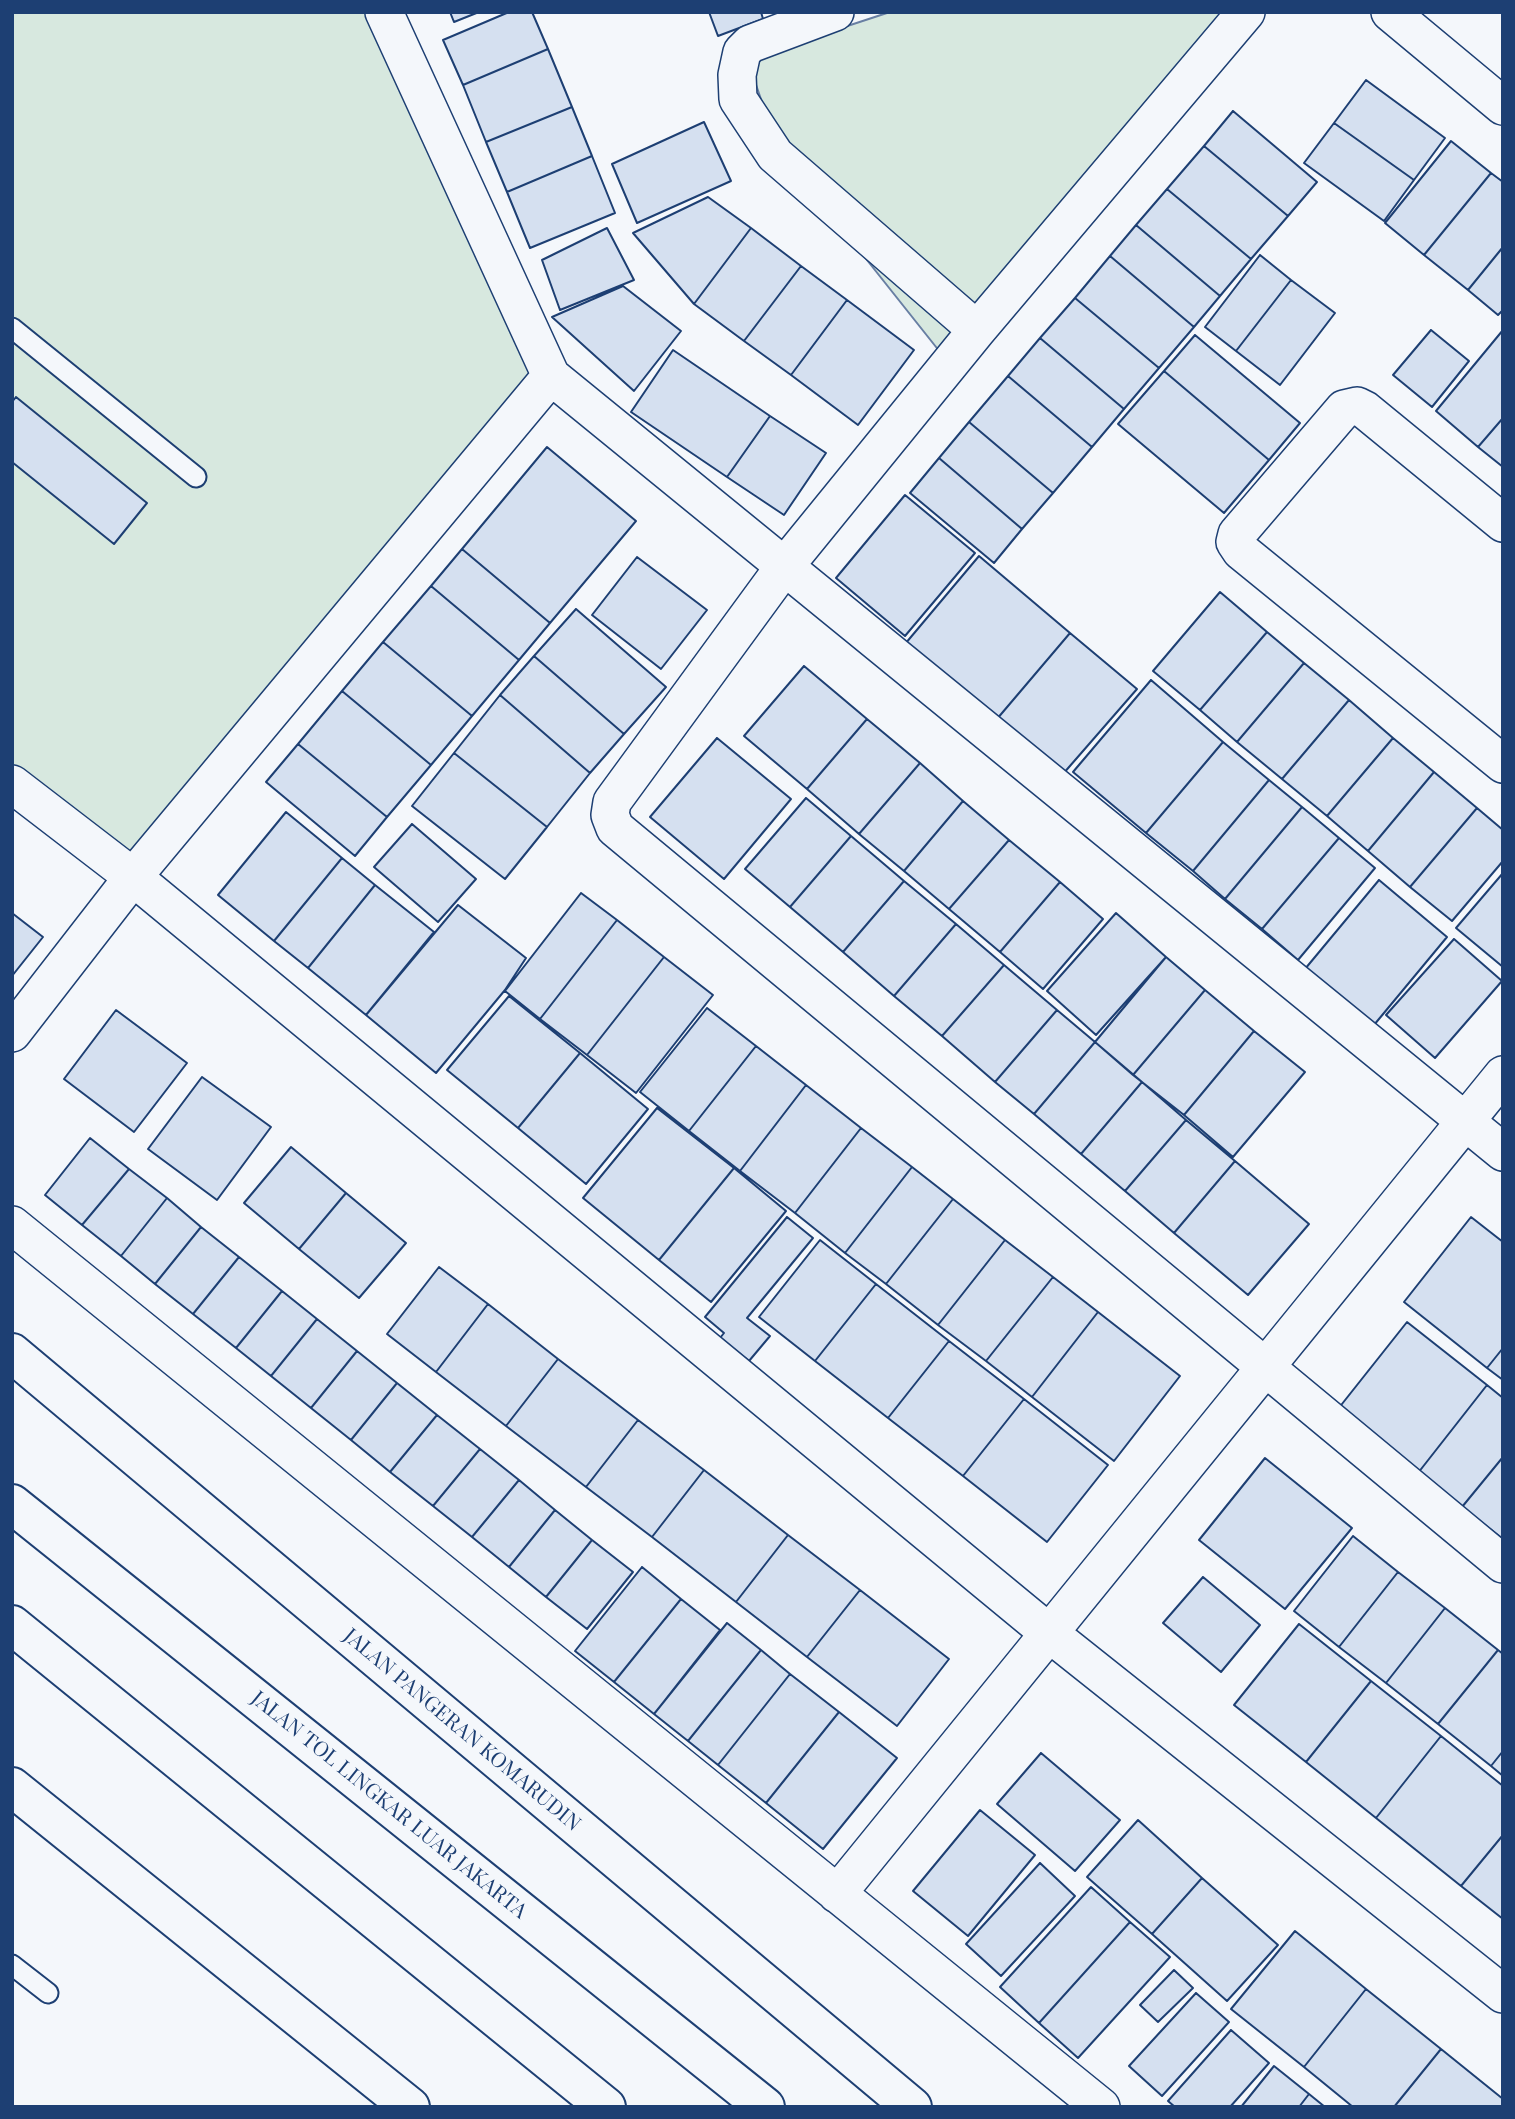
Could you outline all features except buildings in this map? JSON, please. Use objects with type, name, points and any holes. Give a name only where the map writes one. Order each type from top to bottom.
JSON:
[{"type":"main road","name":"JALAN PANGERAN KOMARUDIN","points":[[12,1353],[912,2107]]},
{"type":"main road","name":"JALAN TOL LINGKAR LUAR JAKARTA","points":[[12,1504],[765,2107]]},
{"type":"main road","points":[[12,1625],[606,2107]]},
{"type":"main road","points":[[12,1787],[410,2107]]},
{"type":"street","points":[[384,12],[551,376],[1503,1152]]},
{"type":"street","points":[[835,12],[750,44],[742,52],[737,75],[738,99],[775,155],[977,330]]},
{"type":"street","points":[[1246,12],[977,330],[784,567],[612,802],[610,815],[615,828],[1503,1563]]},
{"type":"street","points":[[1390,12],[1503,106]]},
{"type":"street","points":[[12,1033],[133,877],[551,376]]},
{"type":"street","points":[[1503,523],[1357,406],[1344,409],[1237,534],[1236,542],[1241,551],[1503,764]]},
{"type":"street","points":[[12,784],[133,877],[1049,1633],[1503,1994]]},
{"type":"street","points":[[837,1894],[1503,1075]]},
{"type":"street","points":[[12,1225],[1101,2107]]},
{"type":"lane","points":[[12,328],[196,477]]},
{"type":"lane","points":[[12,1965],[48,1993]]},
{"type":"shaded area","points":[[12,12],[384,12],[551,376],[133,877],[12,784]]},
{"type":"shaded area","points":[[890,12],[1235,12],[940,352],[778,148],[747,59]]}]
